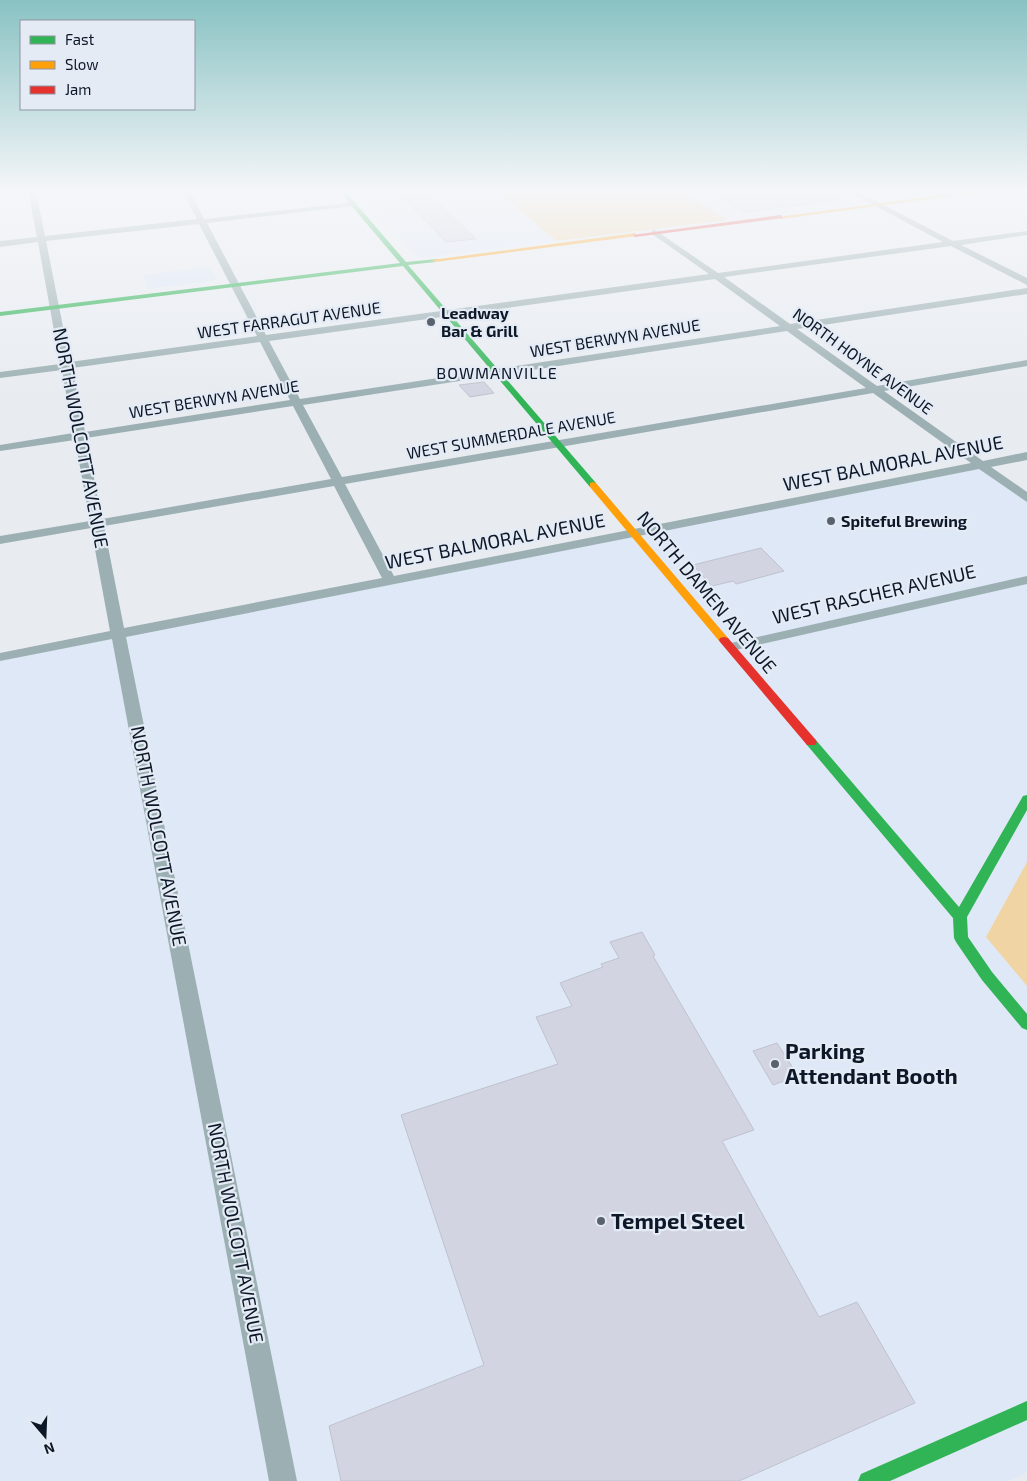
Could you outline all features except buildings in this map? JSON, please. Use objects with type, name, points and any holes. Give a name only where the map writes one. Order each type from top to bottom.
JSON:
[{"type":"main road","name":"NORTH DAMEN AVENUE","points":[[402,260],[960,917]]},
{"type":"main road","points":[[0,314],[427,260]]},
{"type":"main road","points":[[1027,799],[960,917],[961,938],[987,976],[1027,1024]]},
{"type":"main road","points":[[868,1481],[1027,1410]]},
{"type":"street","name":"NORTH WOLCOTT AVENUE","points":[[46,260],[284,1481]]},
{"type":"street","points":[[222,260],[390,581]]},
{"type":"street","name":"NORTH HOYNE AVENUE","points":[[694,260],[1027,498]]},
{"type":"street","name":"WEST FARRAGUT AVENUE","points":[[0,374],[829,260]]},
{"type":"street","points":[[984,260],[1027,282]]},
{"type":"street","name":"WEST BERWYN AVENUE","points":[[0,448],[1027,291]]},
{"type":"street","name":"WEST SUMMERDALE AVENUE","points":[[0,540],[1027,363]]},
{"type":"street","name":"WEST BALMORAL AVENUE","points":[[0,657],[1027,456]]},
{"type":"street","name":"WEST RASCHER AVENUE","points":[[731,647],[1027,580]]},
{"type":"shaded area","points":[[210,267],[217,280],[148,289],[143,275]]},
{"type":"shaded area","points":[[976,465],[1027,501],[1027,862],[986,937],[1027,986],[1027,1472],[1009,1481],[0,1481],[0,659]]},
{"type":"shaded area","points":[[1027,862],[1027,986],[986,937]]},
{"type":"traffic: fast","points":[[401,260],[593,485]]},
{"type":"traffic: fast","points":[[0,314],[434,260]]},
{"type":"traffic: fast","points":[[811,742],[960,917],[961,938],[987,976],[1027,1024]]},
{"type":"traffic: fast","points":[[960,917],[1027,799]]},
{"type":"traffic: fast","points":[[868,1481],[1027,1410]]},
{"type":"traffic: slow","points":[[593,485],[724,640]]},
{"type":"traffic: jam","points":[[724,640],[811,742]]},
{"type":"place","name":"Leadway Bar & Grill","points":[[431,322]]},
{"type":"place","name":"Spiteful Brewing","points":[[831,521]]},
{"type":"place","name":"Parking Attendant Booth","points":[[775,1064]]},
{"type":"place","name":"Tempel Steel","points":[[601,1221]]},
{"type":"district","name":"BOWMANVILLE","points":[[497,373]]}]
